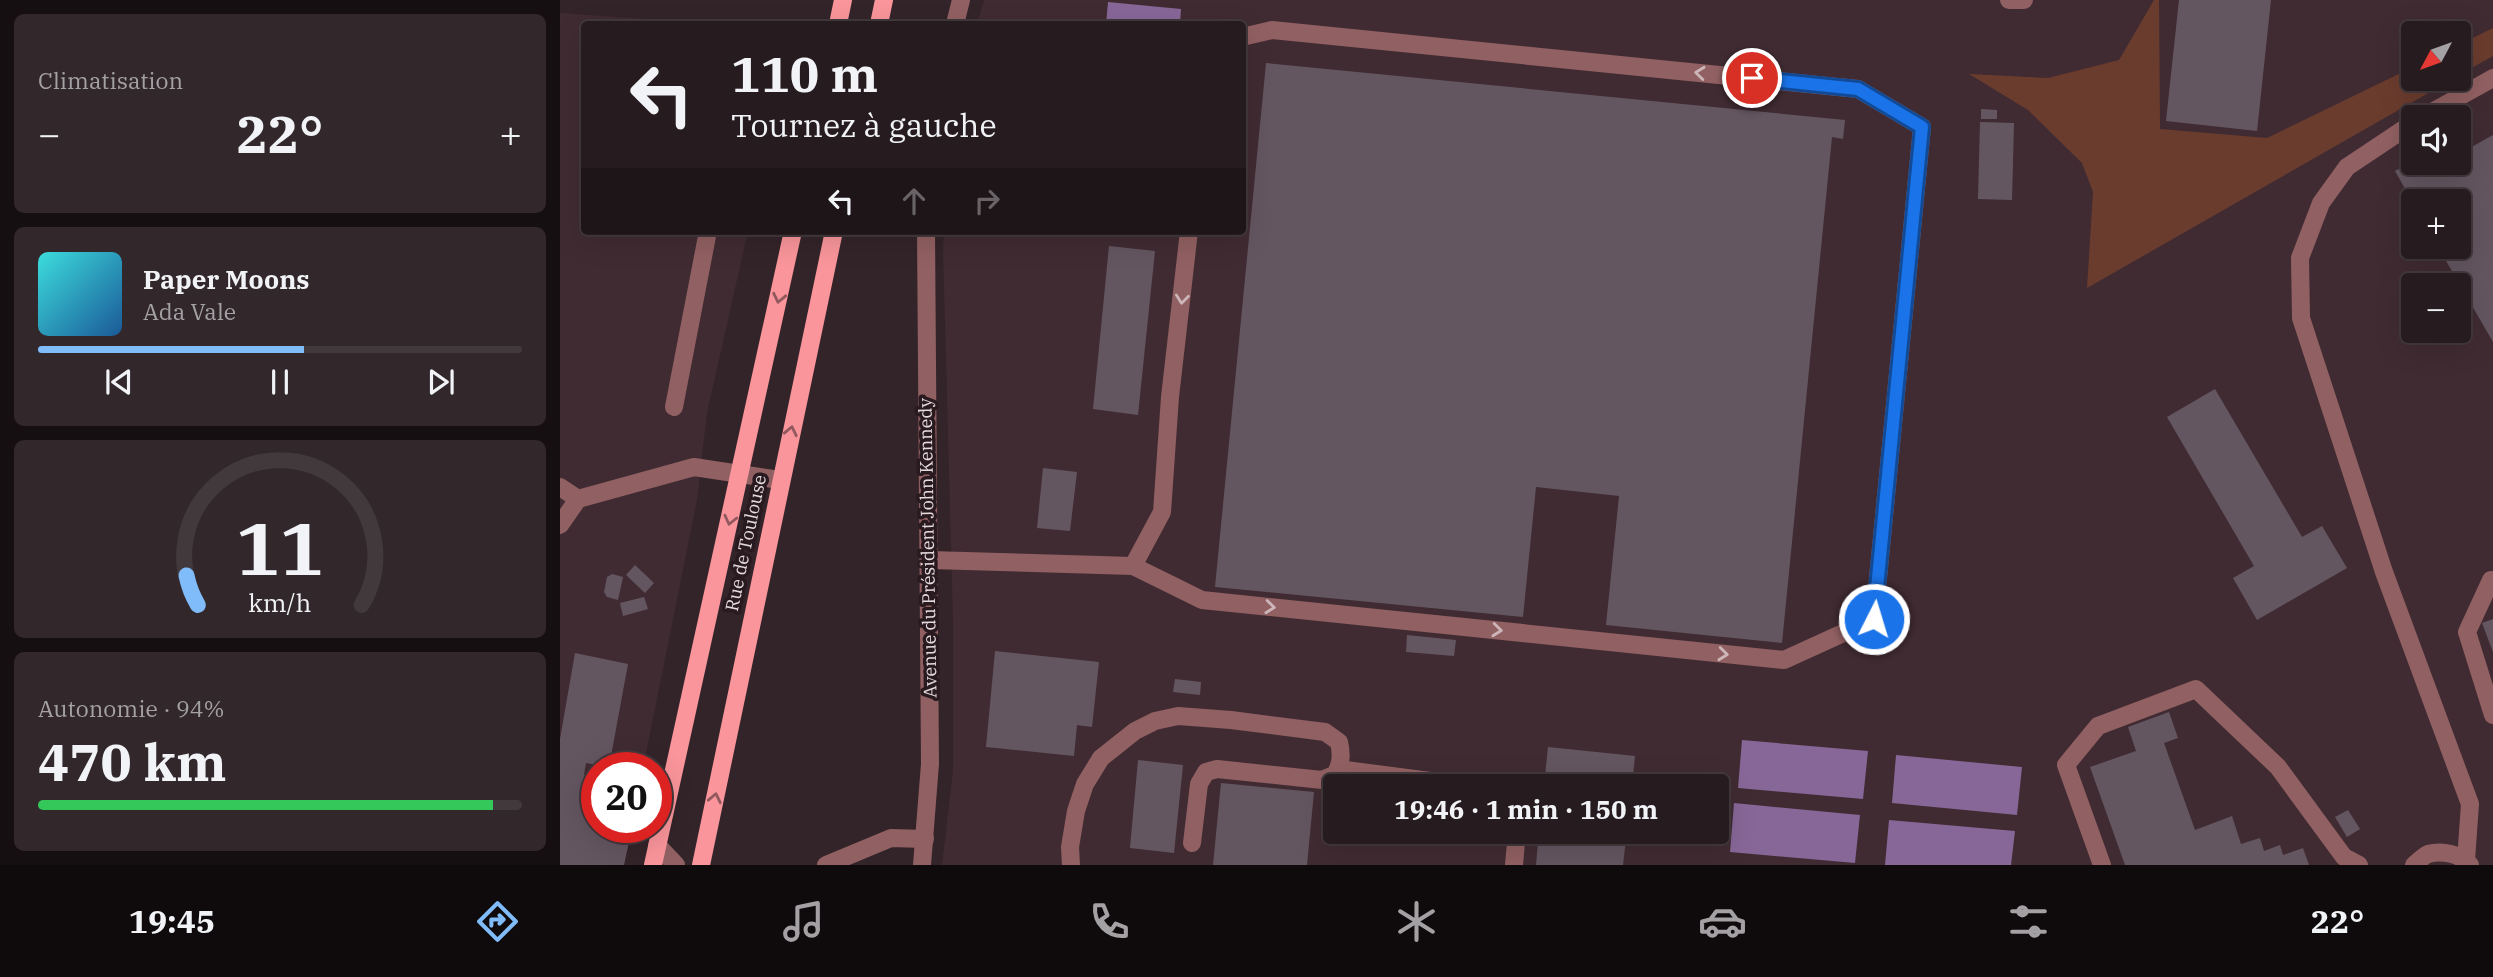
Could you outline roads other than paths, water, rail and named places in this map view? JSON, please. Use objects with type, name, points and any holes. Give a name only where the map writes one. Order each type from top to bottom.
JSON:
[{"type":"main road","points":[[839,21],[843,0]]},
{"type":"main road","points":[[880,21],[884,0]]},
{"type":"main road","name":"Rue de Toulouse","points":[[653,865],[792,235]]},
{"type":"main road","name":"Rue de Toulouse","points":[[701,865],[833,235]]},
{"type":"street","points":[[956,21],[961,0]]},
{"type":"street","points":[[2009,0],[2024,0]]},
{"type":"street","points":[[930,560],[1133,566],[1202,600],[1784,660],[1874,619],[1922,127],[1858,89],[1272,30],[1246,36]]},
{"type":"street","points":[[2445,105],[2493,78]]},
{"type":"street","points":[[2401,131],[2347,167],[2321,203],[2300,258],[2301,318],[2384,572],[2470,804],[2468,862],[2449,853],[2427,855],[2414,865]]},
{"type":"street","points":[[674,407],[707,235]]},
{"type":"street","name":"Avenue du Président John Kennedy","points":[[922,865],[930,764],[926,235]]},
{"type":"street","points":[[1133,566],[1162,512],[1170,397],[1189,235]]},
{"type":"street","points":[[560,525],[578,499],[694,467],[780,480]]},
{"type":"street","points":[[560,487],[578,499]]},
{"type":"street","points":[[2491,580],[2467,632],[2493,715]]},
{"type":"street","points":[[2102,865],[2066,765],[2098,726],[2196,689],[2278,767],[2344,857],[2358,865]]},
{"type":"street","points":[[1071,865],[1070,847],[1076,811],[1085,784],[1101,758],[1135,731],[1155,721],[1178,716],[1231,720],[1325,733],[1339,742],[1343,758],[1336,774],[1322,780],[1217,768],[1206,772],[1199,784],[1192,843]]},
{"type":"street","points":[[1338,769],[1377,774]]},
{"type":"street","points":[[826,865],[891,838],[925,839]]},
{"type":"street","points":[[1514,865],[1516,844]]},
{"type":"street","points":[[657,845],[676,865]]}]
